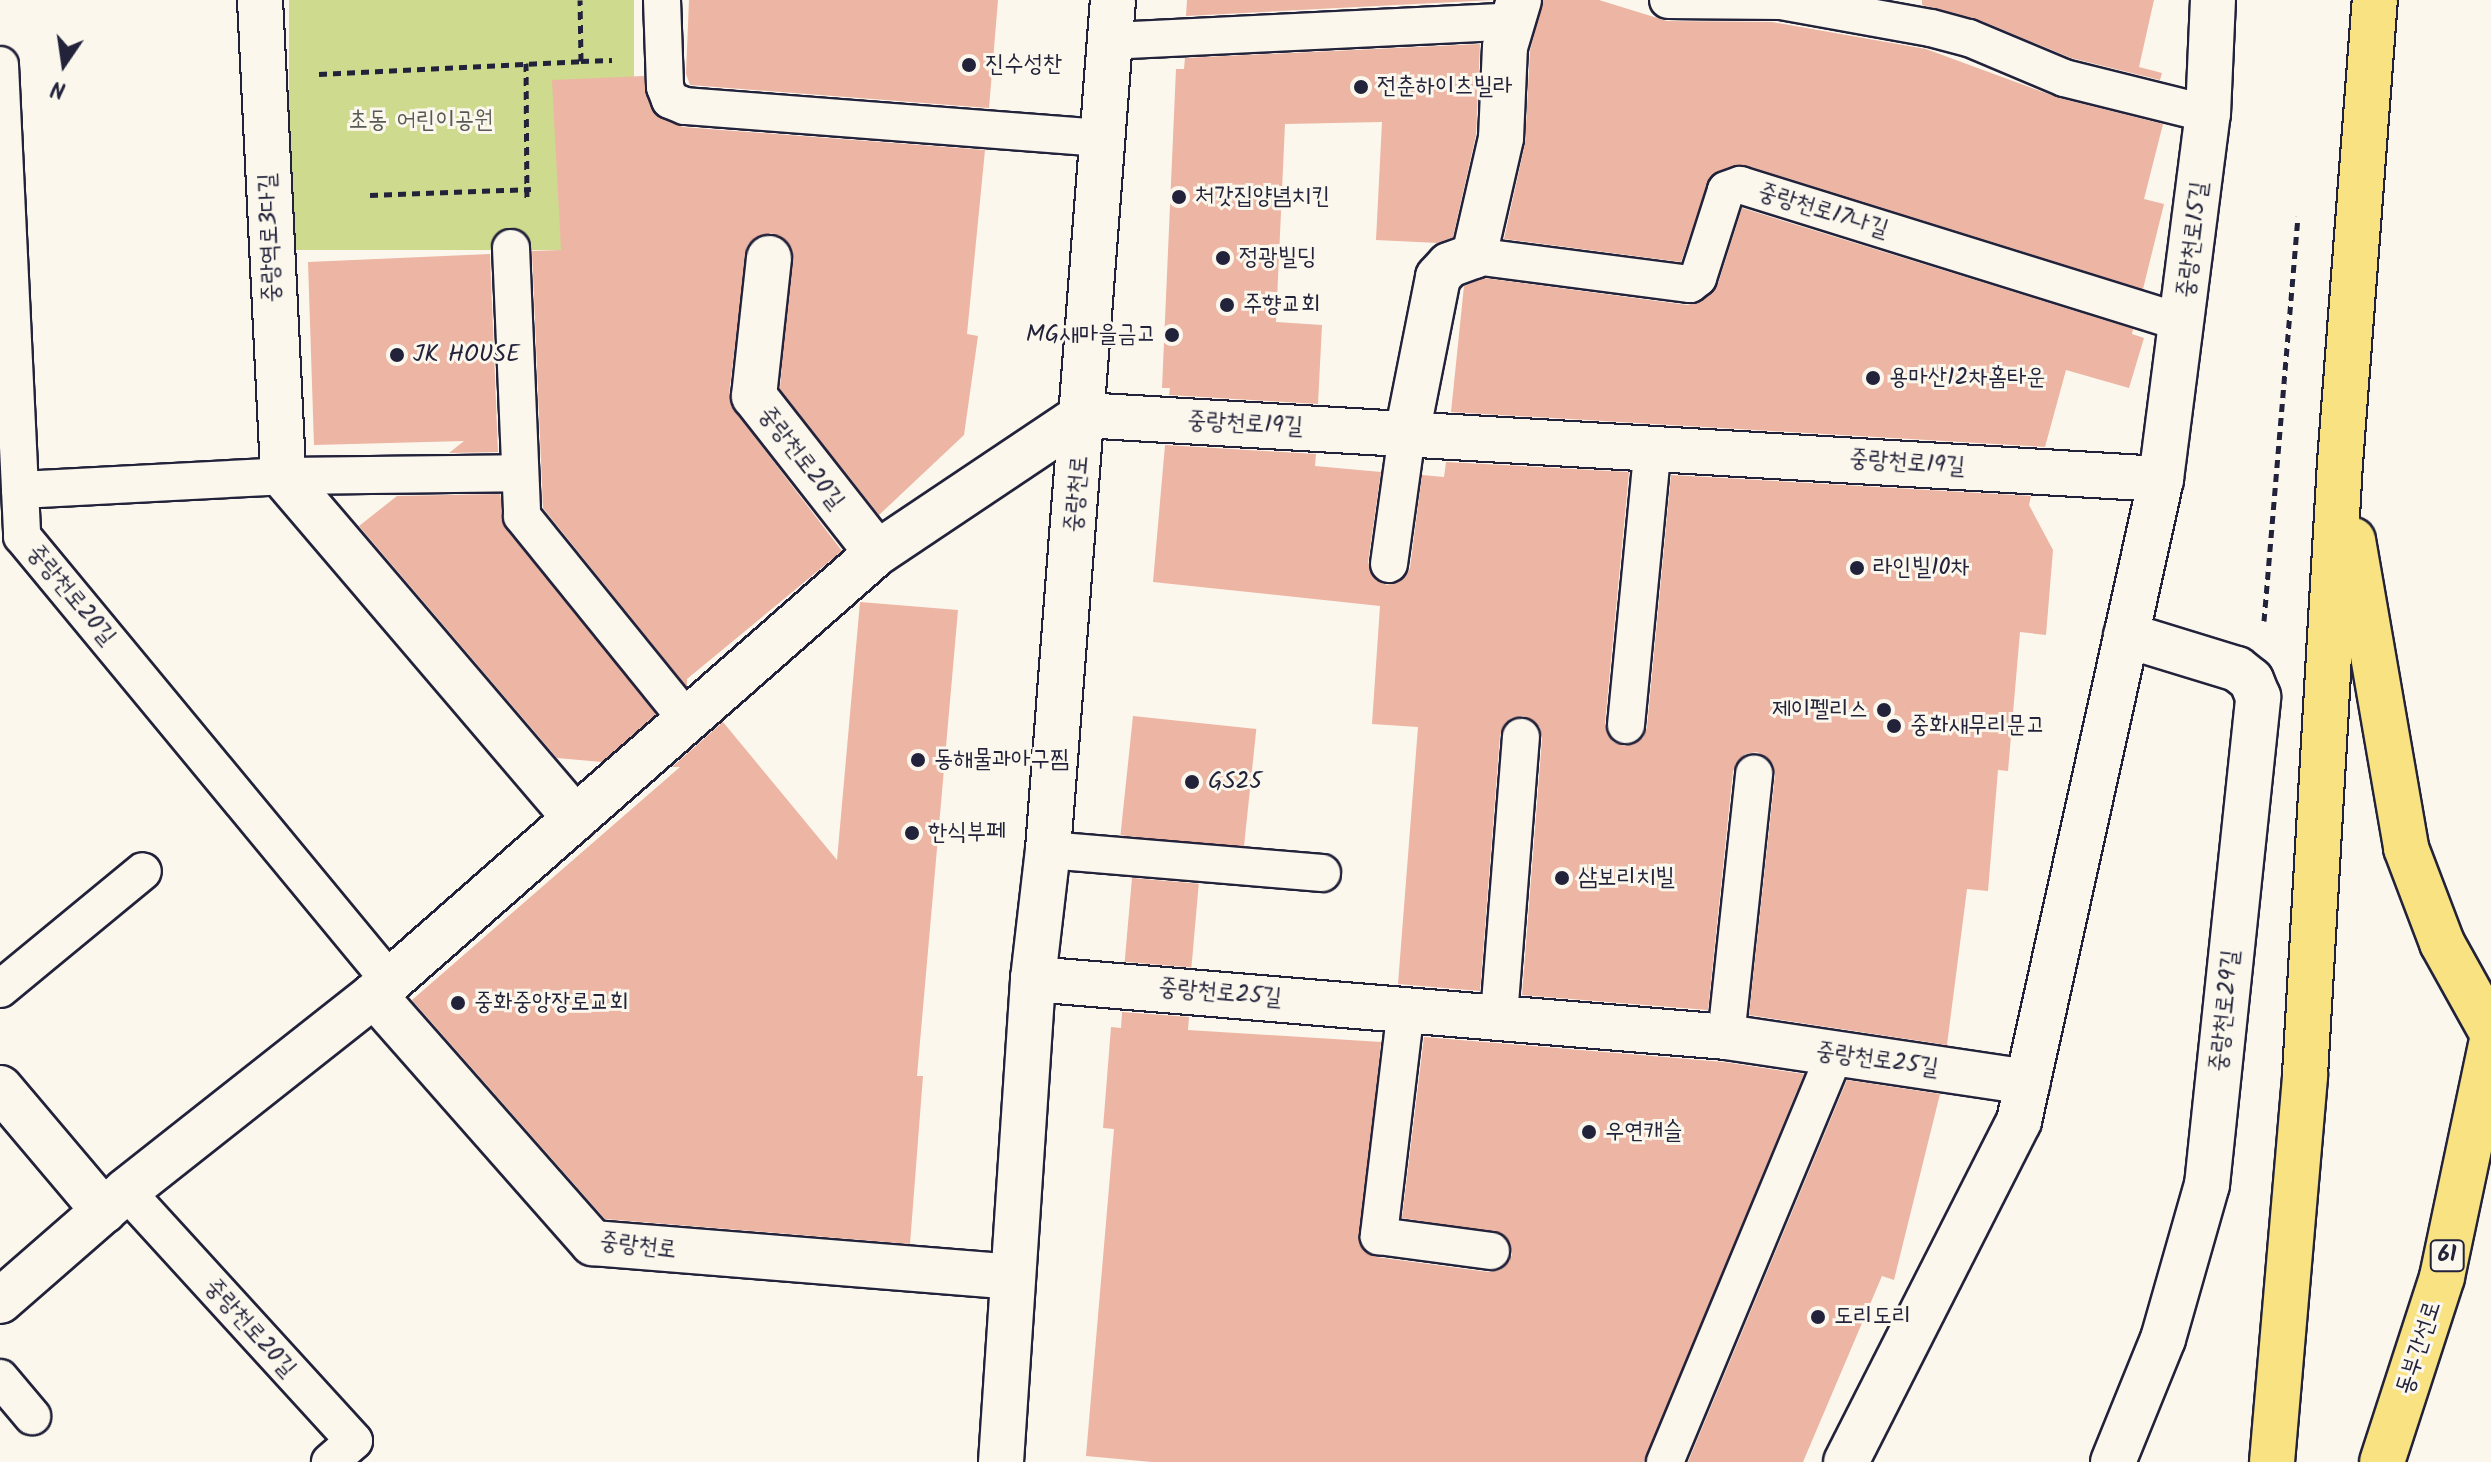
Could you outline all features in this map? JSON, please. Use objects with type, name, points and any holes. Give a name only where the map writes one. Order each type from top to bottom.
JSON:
[{"type":"highway","points":[[2272,1462],[2305,1075],[2340,463],[2375,0]]},
{"type":"highway","points":[[2340,463],[2406,848],[2442,943],[2491,1031]]},
{"type":"highway","name":"동부간선로","points":[[2382,1462],[2442,1277],[2491,1045]]},
{"type":"street","name":"중랑역로3다길","points":[[260,0],[283,476]]},
{"type":"street","name":"중랑천로15길","points":[[2161,479],[2208,114],[2213,0]]},
{"type":"street","points":[[1407,434],[1438,277],[1449,265],[1474,256],[1501,138],[1505,47],[1516,10]]},
{"type":"street","name":"중랑천로","points":[[1001,1462],[1033,979],[1048,850],[1112,21]]},
{"type":"street","name":"중랑천로20길","points":[[769,258],[757,404],[877,553]]},
{"type":"street","points":[[0,1301],[115,1201],[382,988],[877,553],[1083,415]]},
{"type":"street","name":"중랑천로19길","points":[[1083,415],[2161,479]]},
{"type":"street","points":[[283,476],[575,818]]},
{"type":"street","points":[[1846,1462],[2019,1121],[2161,479]]},
{"type":"street","points":[[2126,635],[2237,669],[2251,680],[2258,697]]},
{"type":"street","name":"중랑천로29길","points":[[2113,1462],[2163,1339],[2207,1185],[2258,697]]},
{"type":"street","name":"중랑천로25길","points":[[1033,979],[1726,1037],[2028,1082]]},
{"type":"street","name":"중랑천로","points":[[382,988],[593,1243],[1012,1277]]},
{"type":"street","points":[[0,1088],[115,1201]]},
{"type":"lane","points":[[662,0],[665,87],[670,100],[685,106],[1103,138]]},
{"type":"lane","points":[[1668,0],[1781,1],[1931,28],[1969,38],[2064,78],[2208,114]]},
{"type":"lane","name":"중랑천로","points":[[1112,21],[1516,10]]},
{"type":"lane","name":"중랑천로20길","points":[[0,65],[22,536],[382,988]]},
{"type":"lane","name":"중랑천로17나길","points":[[1474,256],[1690,284],[1698,278],[1726,190],[1740,185],[2183,323]]},
{"type":"lane","points":[[511,248],[520,473],[526,523],[688,721]]},
{"type":"lane","points":[[1389,564],[1407,434]]},
{"type":"lane","points":[[1626,725],[1653,447]]},
{"type":"lane","points":[[20,490],[283,476],[520,473]]},
{"type":"lane","points":[[1499,1016],[1521,737]]},
{"type":"lane","points":[[1726,1037],[1754,773]]},
{"type":"lane","points":[[1048,850],[1322,873]]},
{"type":"lane","points":[[0,989],[143,871]]},
{"type":"lane","points":[[1406,1008],[1379,1236],[1491,1251]]},
{"type":"lane","points":[[1665,1462],[1835,1054]]},
{"type":"lane","name":"중랑천로20길","points":[[115,1201],[354,1441],[330,1462]]},
{"type":"lane","points":[[0,1378],[32,1416]]},
{"type":"path","points":[[264,77],[581,61],[580,0]]},
{"type":"path","points":[[511,248],[511,225],[531,189],[526,63]]},
{"type":"path","points":[[370,195],[531,189]]},
{"type":"path","points":[[2258,697],[2299,213]]},
{"type":"green space","name":"초동 어린이공원","points":[[289,0],[634,0],[634,250],[289,250]]},
{"type":"building","points":[[689,0],[998,0],[989,108],[690,85],[686,74]]},
{"type":"building","points":[[1187,0],[1493,0],[1186,16]]},
{"type":"building","points":[[1543,0],[1599,0],[1667,21],[1772,22],[1926,49],[2059,98],[2163,124],[2144,199],[2164,204],[2143,289],[1745,165],[1710,176],[1681,262],[1504,239],[1525,144],[1530,51]]},
{"type":"building","points":[[1922,0],[2154,0],[2139,67],[2162,73],[2160,80],[2071,58],[1977,19],[1922,5]]},
{"type":"building","points":[[1480,44],[1476,135],[1453,237],[1438,243],[1376,240],[1382,122],[1285,124],[1276,322],[1322,325],[1318,404],[1169,395],[1170,388],[1162,388],[1176,69],[1184,69],[1185,58]]},
{"type":"building","points":[[644,76],[655,114],[683,127],[985,150],[967,334],[978,336],[964,435],[879,515],[780,389],[791,247],[771,233],[748,244],[729,393],[734,410],[842,551],[687,679],[687,687],[543,508],[532,251],[561,250],[552,80]]},
{"type":"building","points":[[1742,208],[2133,329],[2132,334],[2144,338],[2129,388],[2066,370],[2045,447],[1451,412],[1464,286],[1484,278],[1687,305],[1702,301],[1718,284]]},
{"type":"building","name":"JK HOUSE","points":[[490,254],[498,452],[449,453],[464,441],[314,445],[308,262]]},
{"type":"building","points":[[1165,445],[1316,454],[1315,466],[1381,472],[1368,562],[1376,580],[1387,585],[1405,577],[1410,568],[1422,475],[1444,477],[1446,462],[1629,472],[1605,723],[1613,742],[1625,746],[1643,738],[1647,727],[1671,475],[2031,496],[2029,505],[2053,550],[2046,635],[2020,632],[2008,771],[1998,770],[1988,891],[1967,889],[1947,1045],[1749,1015],[1775,775],[1773,764],[1757,752],[1745,754],[1733,771],[1708,1010],[1522,995],[1542,739],[1540,727],[1523,716],[1511,718],[1500,735],[1480,991],[1398,984],[1418,727],[1372,724],[1380,606],[1153,582]]},
{"type":"building","points":[[500,494],[506,529],[656,714],[602,762],[557,758],[359,526],[397,496]]},
{"type":"building","points":[[860,602],[958,610],[917,1076],[923,1076],[910,1244],[605,1219],[412,1000],[680,767],[672,767],[723,722],[837,860]]},
{"type":"building","points":[[1133,716],[1256,729],[1244,848],[1120,835]]},
{"type":"building","points":[[1132,878],[1199,884],[1191,968],[1125,962]]},
{"type":"building","points":[[1122,1012],[1189,1017],[1188,1030],[1381,1042],[1360,1245],[1376,1257],[1488,1272],[1500,1270],[1512,1255],[1503,1234],[1402,1218],[1424,1037],[1723,1062],[1804,1074],[1644,1462],[1152,1462],[1086,1456],[1114,1129],[1103,1128],[1111,1027],[1121,1028]]},
{"type":"building","points":[[1847,1080],[1940,1094],[1894,1280],[1882,1276],[1803,1462],[1688,1462]]},
{"type":"place","name":"진수성찬","points":[[969,65]]},
{"type":"place","name":"전춘하이츠빌라","points":[[1361,87]]},
{"type":"place","name":"처갓집양념치킨","points":[[1179,197]]},
{"type":"place","name":"정광빌딩","points":[[1223,258]]},
{"type":"place","name":"주향교회","points":[[1227,305]]},
{"type":"place","name":"MG새마을금고","points":[[1172,335]]},
{"type":"place","name":"JK HOUSE","points":[[397,355]]},
{"type":"place","name":"용마산12차홈타운","points":[[1873,378]]},
{"type":"place","name":"라인빌10차","points":[[1857,568]]},
{"type":"place","name":"제이펠리스","points":[[1884,710]]},
{"type":"place","name":"중화새무리문고","points":[[1894,726]]},
{"type":"place","name":"동해물과아구찜","points":[[918,760]]},
{"type":"place","name":"GS25","points":[[1192,782]]},
{"type":"place","name":"한식부페","points":[[912,833]]},
{"type":"place","name":"삼보리치빌","points":[[1562,878]]},
{"type":"place","name":"중화중앙장로교회","points":[[458,1003]]},
{"type":"place","name":"우연캐슬","points":[[1589,1132]]},
{"type":"place","name":"도리도리","points":[[1818,1317]]}]
